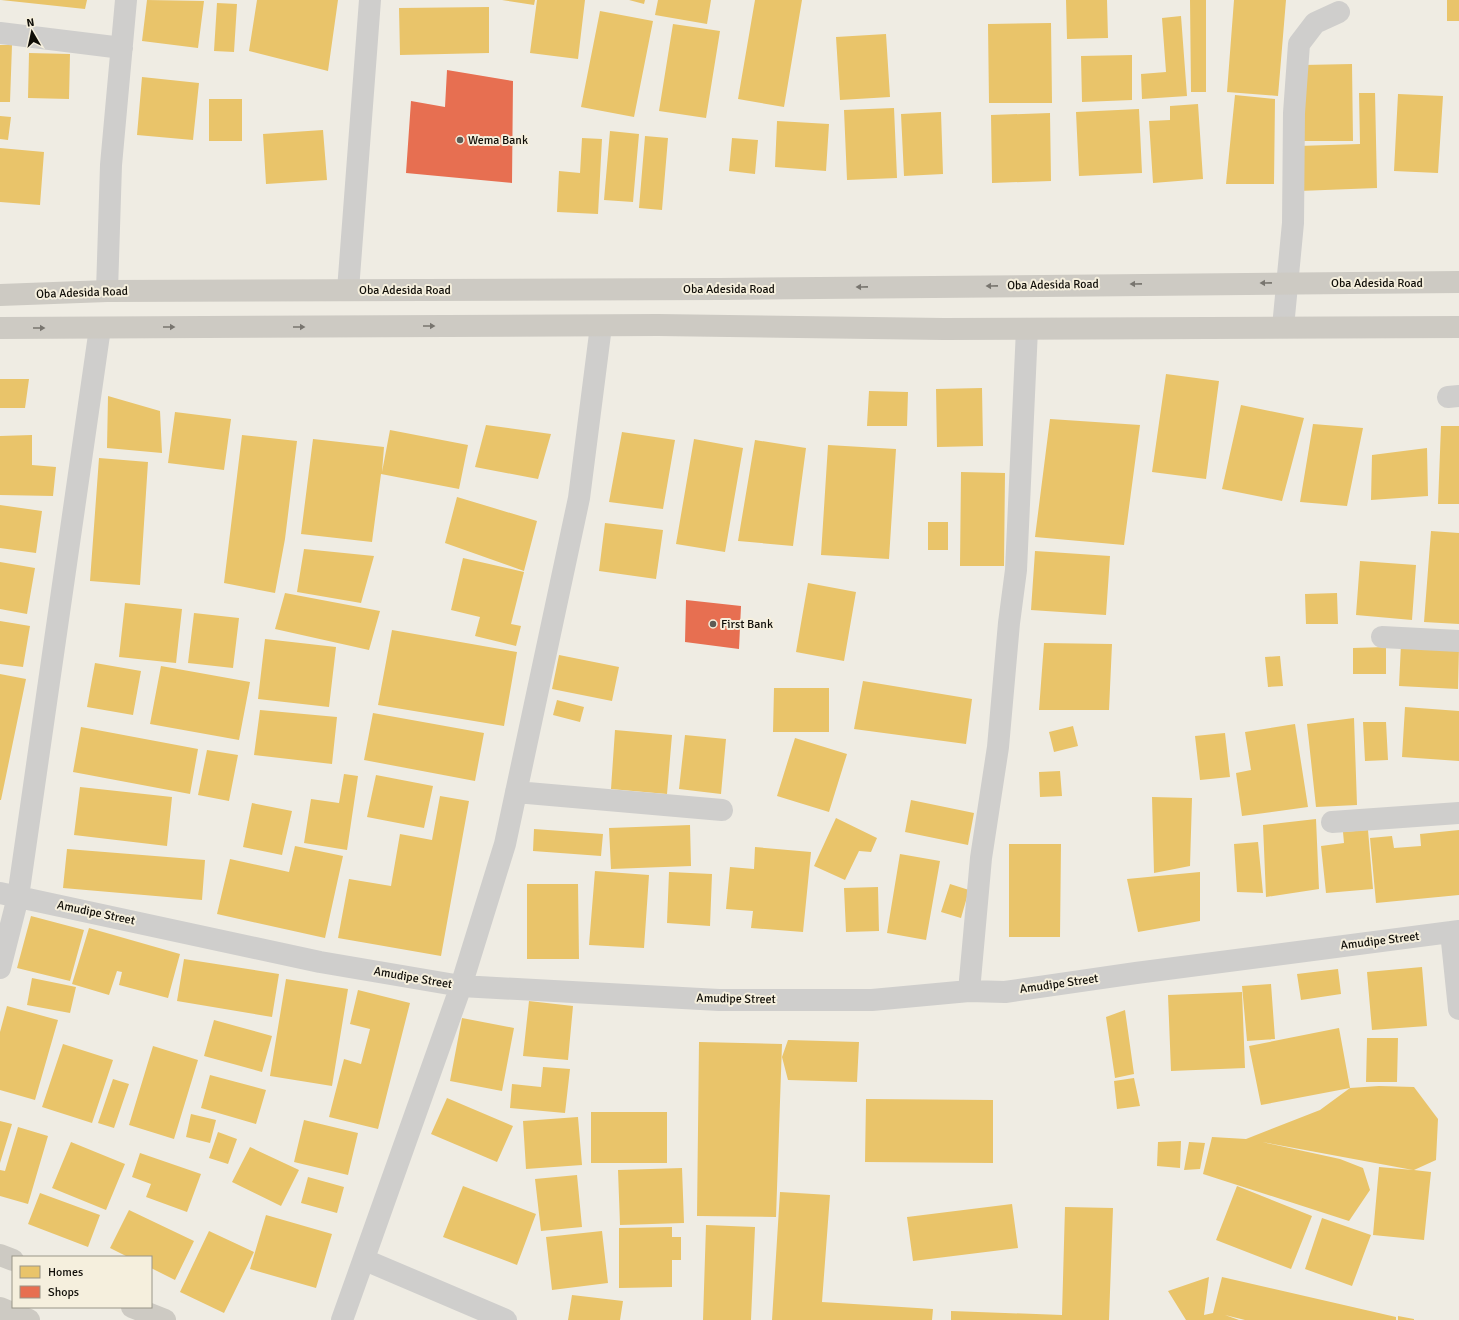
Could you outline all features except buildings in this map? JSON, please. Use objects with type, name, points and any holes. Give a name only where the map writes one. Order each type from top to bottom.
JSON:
[{"type":"main road","name":"Oba Adesida Road","points":[[0,295],[107,291],[720,289],[1459,282]]},
{"type":"main road","points":[[0,328],[601,326],[1027,329],[1459,327]]},
{"type":"main road","points":[[0,1255],[12,1260]]},
{"type":"main road","points":[[0,1308],[29,1320]]},
{"type":"main road","points":[[135,1308],[165,1320]]},
{"type":"street","points":[[107,291],[111,165],[126,0]]},
{"type":"street","points":[[348,290],[370,0]]},
{"type":"street","points":[[1283,327],[1293,223],[1294,113],[1299,44],[1315,23],[1339,12]]},
{"type":"street","points":[[0,33],[122,48]]},
{"type":"street","points":[[342,1320],[365,1260],[461,986],[505,844],[579,498],[601,326]]},
{"type":"street","points":[[0,968],[9,895],[100,328]]},
{"type":"street","points":[[969,991],[981,858],[998,747],[1009,623],[1016,570],[1027,329]]},
{"type":"street","points":[[1382,637],[1459,641]]},
{"type":"street","points":[[516,792],[722,810]]},
{"type":"street","points":[[1332,822],[1459,813]]},
{"type":"street","name":"Amudipe Street","points":[[9,895],[320,962],[461,986],[719,1000],[872,1000],[969,991],[1005,992],[1136,973],[1455,931]]},
{"type":"street","points":[[1455,931],[1459,1009]]},
{"type":"street","points":[[365,1260],[506,1320]]},
{"type":"place","name":"Wema Bank","points":[[460,140]]},
{"type":"place","name":"First Bank","points":[[713,624]]}]
